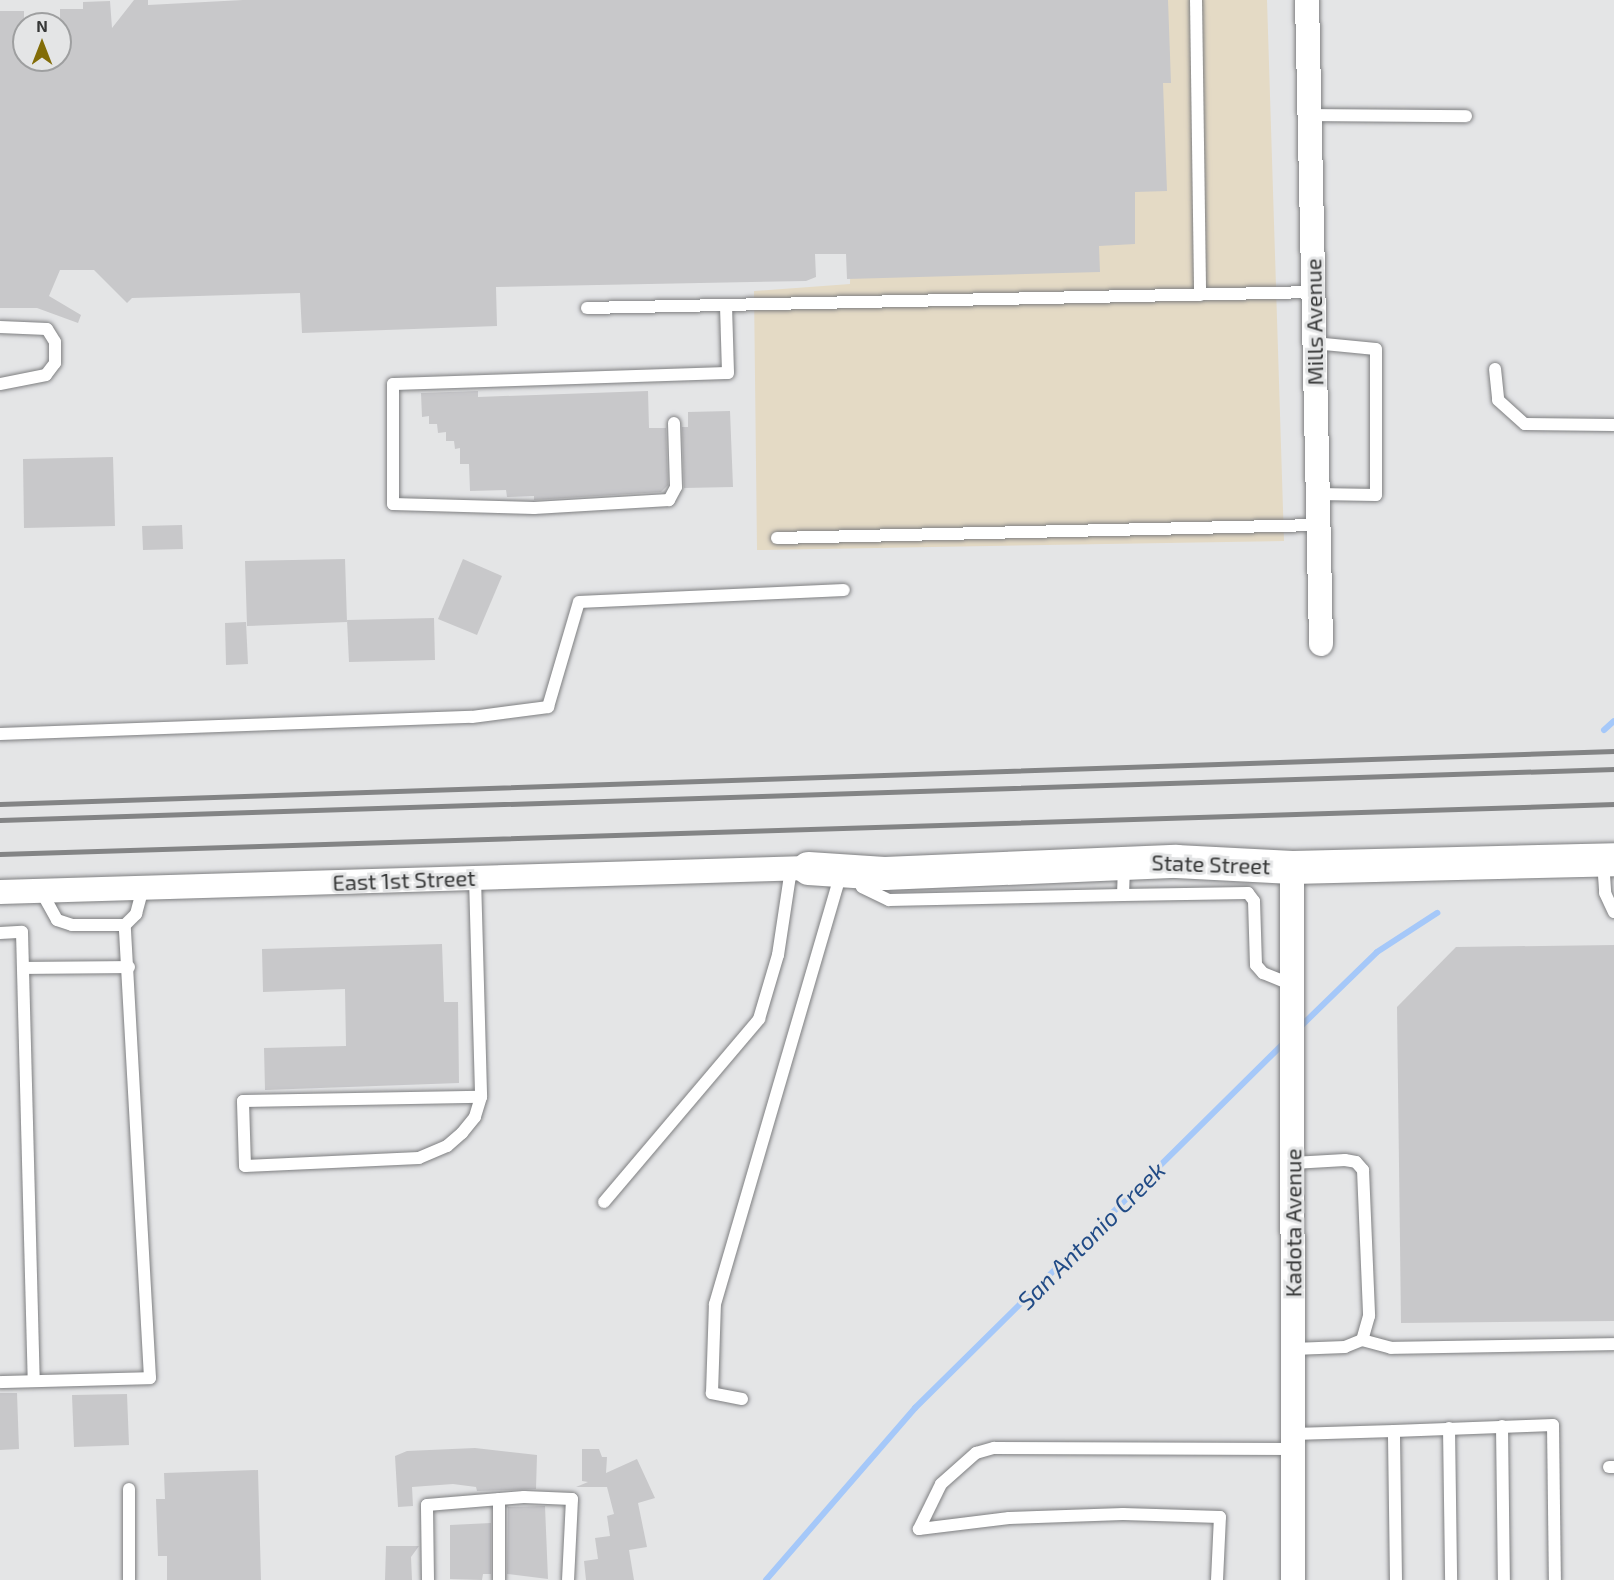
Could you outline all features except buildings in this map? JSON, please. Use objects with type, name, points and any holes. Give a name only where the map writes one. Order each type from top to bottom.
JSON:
[{"type":"street","name":"Mills Avenue","points":[[1306,0],[1321,644]]},
{"type":"street","name":"State Street","points":[[799,868],[848,871],[946,885],[1124,879],[1176,861],[1292,867],[1609,859]]},
{"type":"street","name":"Kadota Avenue","points":[[1292,867],[1293,1580]]},
{"type":"street","name":"East 1st Street","points":[[0,892],[799,868]]},
{"type":"lane","points":[[1196,0],[1200,295]]},
{"type":"lane","points":[[1309,115],[1466,116]]},
{"type":"lane","points":[[587,308],[1313,292]]},
{"type":"lane","points":[[674,423],[676,487],[669,500],[534,508],[393,504],[393,384],[728,373],[726,306]]},
{"type":"lane","points":[[0,327],[47,329],[55,342],[55,363],[46,375],[0,384]]},
{"type":"lane","points":[[1314,343],[1376,349],[1376,495],[1318,494]]},
{"type":"lane","points":[[1496,369],[1498,400],[1526,424],[1614,425]]},
{"type":"lane","points":[[777,538],[1318,525]]},
{"type":"lane","points":[[0,734],[471,717],[548,708],[579,602],[844,590]]},
{"type":"lane","points":[[1609,859],[1605,893],[1614,912]]},
{"type":"lane","points":[[604,1203],[759,1019],[778,955],[799,868]]},
{"type":"lane","points":[[742,1399],[712,1393],[715,1304],[848,871]]},
{"type":"lane","points":[[474,878],[481,1097],[474,1117],[447,1146],[419,1158],[245,1166],[243,1101],[481,1097]]},
{"type":"lane","points":[[1124,879],[1248,893],[1254,901],[1256,965],[1263,973],[1292,985]]},
{"type":"lane","points":[[41,891],[57,920],[72,926],[125,925],[136,914],[143,888]]},
{"type":"lane","points":[[0,1382],[150,1378],[125,925]]},
{"type":"lane","points":[[0,933],[22,932],[34,1381]]},
{"type":"lane","points":[[24,968],[129,967]]},
{"type":"lane","points":[[1293,1163],[1345,1160],[1356,1162],[1364,1170],[1369,1316],[1362,1340]]},
{"type":"lane","points":[[1293,1349],[1336,1348],[1362,1340],[1391,1348],[1614,1344]]},
{"type":"lane","points":[[1217,1580],[1220,1517],[1123,1514],[1009,1518],[919,1529],[941,1484],[976,1453],[994,1448],[1293,1441],[1394,1431],[1553,1425],[1555,1580]]},
{"type":"lane","points":[[1502,1426],[1504,1580]]},
{"type":"lane","points":[[1449,1428],[1451,1580]]},
{"type":"lane","points":[[1394,1431],[1396,1580]]},
{"type":"lane","points":[[129,1489],[129,1580]]},
{"type":"lane","points":[[428,1580],[427,1505],[499,1498],[572,1498],[568,1580]]},
{"type":"lane","points":[[499,1498],[499,1580]]},
{"type":"shaded area","points":[[856,0],[1267,0],[1284,541],[757,550],[754,291],[850,284]]},
{"type":"waterway","name":"San Antonio Creek","points":[[1604,730],[1614,721]]},
{"type":"waterway","name":"San Antonio Creek","points":[[1300,1027],[1377,952],[1437,913]]},
{"type":"waterway","name":"San Antonio Creek","points":[[766,1580],[915,1408],[1284,1043]]},
{"type":"railway","points":[[0,804],[1614,751]]},
{"type":"railway","points":[[0,820],[1614,769]]},
{"type":"railway","points":[[0,854],[1614,804]]}]
